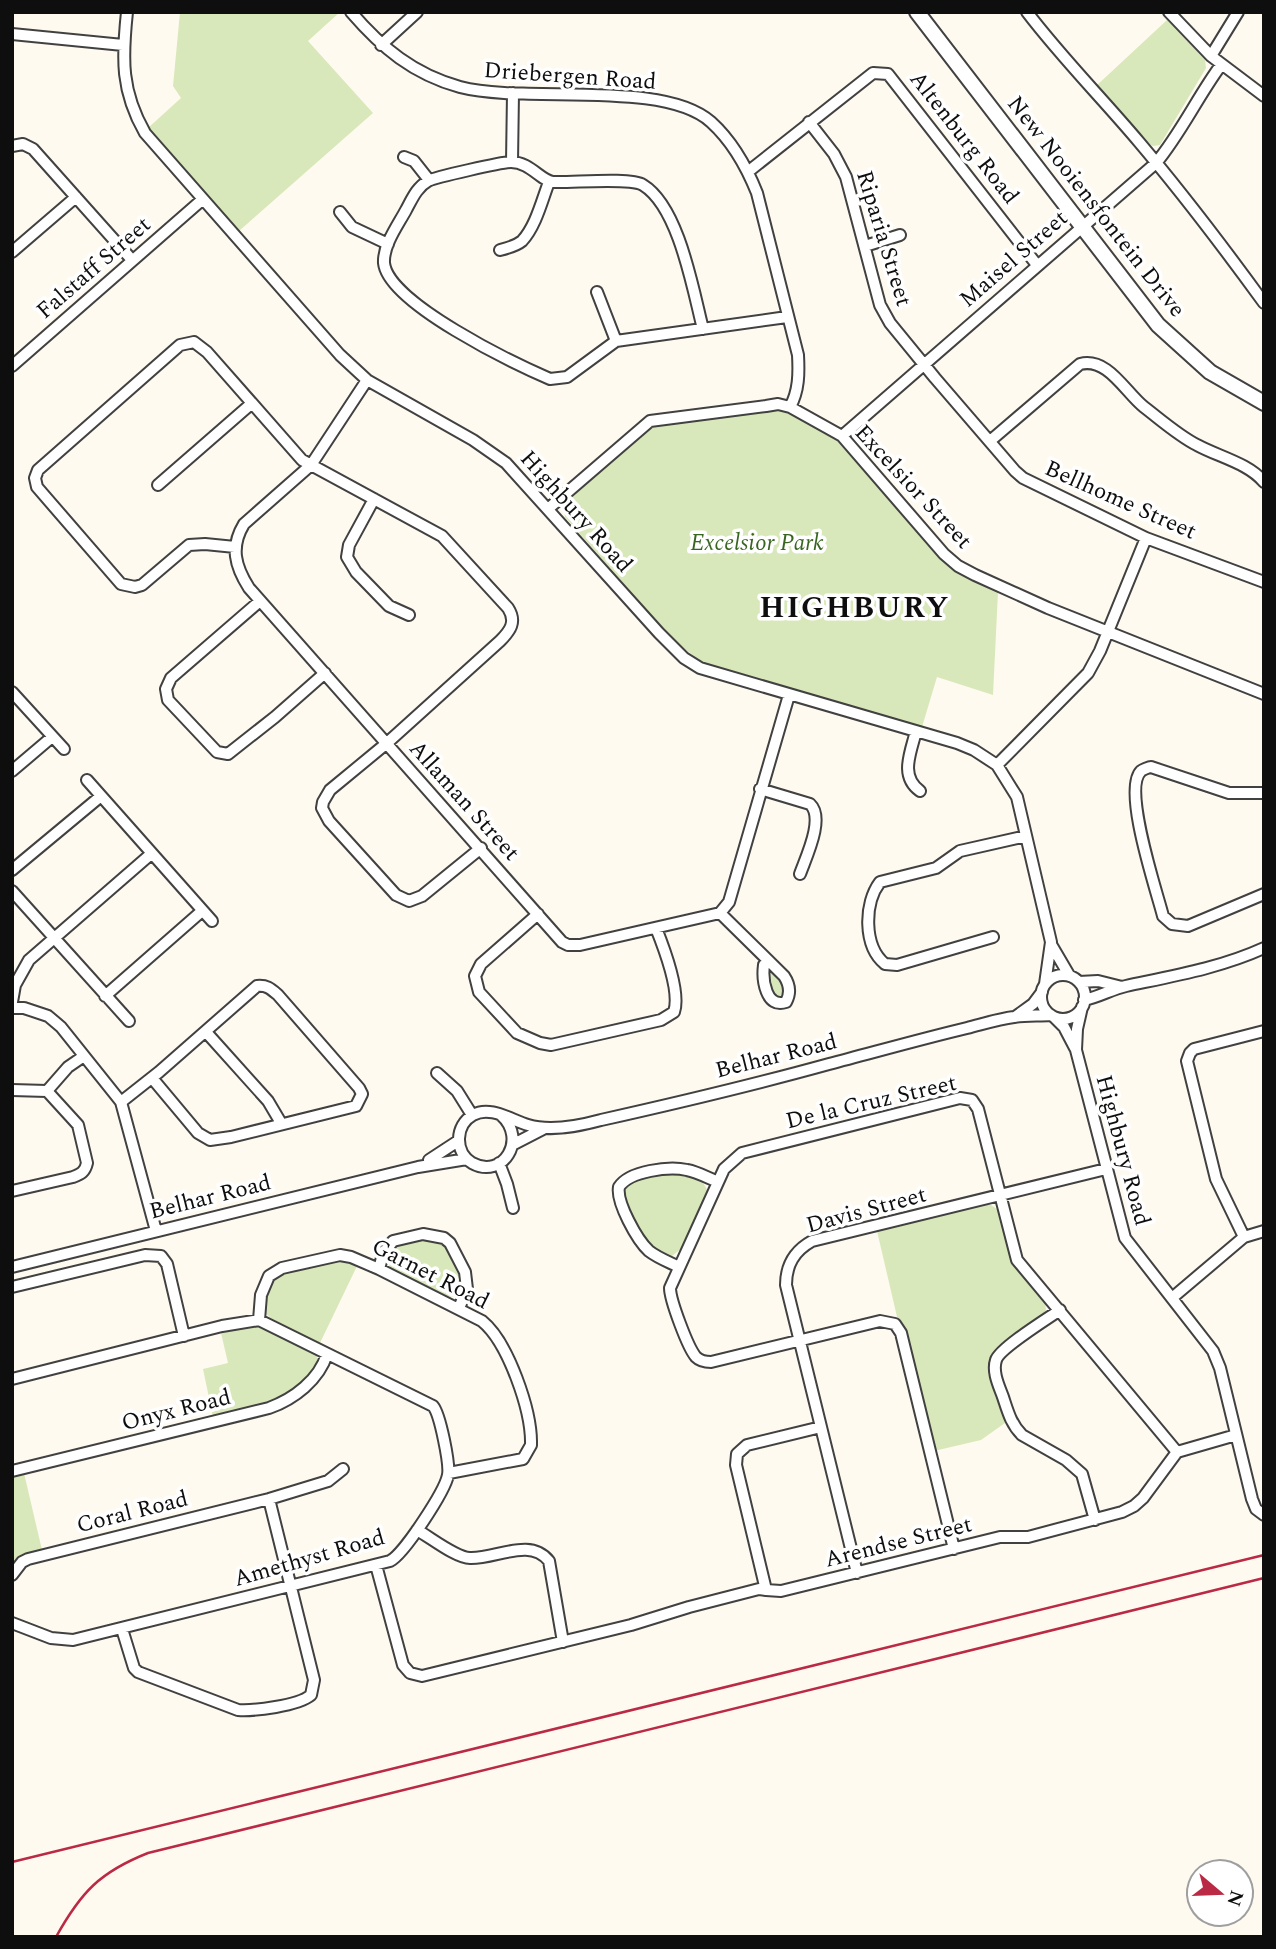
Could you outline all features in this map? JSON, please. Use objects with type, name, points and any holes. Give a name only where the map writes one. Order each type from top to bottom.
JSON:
[{"type":"street","name":"Highbury Road","points":[[127,12],[123,45],[125,83],[136,117],[145,133],[340,355],[367,380],[495,454],[520,476],[684,658],[700,668],[974,750],[997,765],[1017,797],[1052,946],[1069,975]]},
{"type":"street","name":"Driebergen Road","points":[[351,12],[381,45],[420,71],[458,86],[484,92],[636,97],[682,107],[710,121],[749,171],[757,193],[798,355],[796,398],[790,407]]},
{"type":"street","points":[[381,45],[417,12]]},
{"type":"street","name":"New Nooiensfontein Drive","points":[[918,12],[1158,325],[1210,372],[1264,403]]},
{"type":"street","points":[[1027,12],[1051,44],[1156,163],[1212,232],[1264,303]]},
{"type":"street","points":[[1169,12],[1211,56],[1264,96]]},
{"type":"street","points":[[1211,56],[1238,12]]},
{"type":"street","points":[[12,34],[123,45]]},
{"type":"street","name":"Maisel Street","points":[[842,436],[1156,163],[1222,65]]},
{"type":"street","name":"Altenburg Road","points":[[749,171],[873,73],[888,74],[1037,265]]},
{"type":"street","points":[[512,162],[513,93]]},
{"type":"street","name":"Riparia Street","points":[[810,122],[834,154],[846,177],[880,305],[890,323],[924,364]]},
{"type":"street","points":[[12,146],[23,145],[33,149],[132,260]]},
{"type":"street","points":[[404,158],[414,162],[429,180]]},
{"type":"street","points":[[703,329],[677,232],[668,215],[643,184],[549,182],[531,167],[512,162],[429,180],[417,190],[388,244],[384,263],[387,271],[423,311],[550,379],[567,377],[616,341],[703,329],[787,317]]},
{"type":"street","points":[[500,250],[515,245],[525,236],[549,182]]},
{"type":"street","points":[[12,252],[76,197]]},
{"type":"street","name":"Falstaff Street","points":[[12,366],[203,199]]},
{"type":"street","points":[[340,212],[352,227],[388,244]]},
{"type":"street","points":[[865,246],[900,236]]},
{"type":"street","points":[[597,292],[616,341]]},
{"type":"street","points":[[367,380],[311,465],[244,524],[237,536],[235,547],[189,545],[142,585],[135,587],[121,584],[37,487],[36,478],[42,464],[180,345],[194,342],[302,460],[311,465],[442,536],[508,608],[513,621],[512,627],[500,641],[326,795],[322,808],[329,821],[396,895],[410,901],[422,896],[481,848]]},
{"type":"street","points":[[990,441],[1080,364],[1094,363],[1105,369],[1140,404],[1195,444],[1254,472],[1264,482]]},
{"type":"street","name":"Bellhome Street","points":[[924,364],[1015,471],[1034,484],[1146,538],[1264,582]]},
{"type":"street","points":[[158,485],[251,404]]},
{"type":"street","name":"Excelsior Street","points":[[548,508],[650,421],[766,405],[790,407],[842,436],[944,554],[958,566],[1036,603],[1264,694]]},
{"type":"street","points":[[374,499],[349,545],[349,563],[389,606],[409,615]]},
{"type":"street","points":[[997,765],[1087,673],[1146,538]]},
{"type":"street","name":"Allaman Street","points":[[235,547],[240,574],[260,601],[562,942],[580,945],[720,913]]},
{"type":"street","points":[[260,601],[171,678],[166,689],[168,700],[217,752],[228,754],[325,673]]},
{"type":"street","points":[[12,692],[64,749]]},
{"type":"street","points":[[769,961],[720,913],[729,902],[789,695]]},
{"type":"street","points":[[916,731],[906,771],[909,781],[919,792]]},
{"type":"street","points":[[12,771],[52,737]]},
{"type":"street","points":[[1264,793],[1229,793],[1151,767],[1141,771],[1137,778],[1135,802],[1163,916],[1167,920],[1180,926],[1188,926],[1264,894]]},
{"type":"street","points":[[87,780],[212,921]]},
{"type":"street","points":[[760,789],[810,804],[815,809],[816,825],[800,874]]},
{"type":"street","points":[[12,870],[101,796]]},
{"type":"street","points":[[993,937],[897,965],[885,964],[876,954],[867,912],[880,882],[936,868],[960,851],[1026,836]]},
{"type":"street","points":[[12,1002],[21,970],[29,960],[151,854]]},
{"type":"street","points":[[12,891],[130,1021]]},
{"type":"street","points":[[105,996],[202,911]]},
{"type":"street","points":[[538,914],[481,964],[475,976],[479,992],[517,1033],[551,1045],[618,1031],[671,1015],[676,1001],[664,948],[656,928]]},
{"type":"street","name":"Highbury Road","points":[[1044,988],[1052,946]]},
{"type":"street","points":[[1083,1004],[1122,987],[1217,966],[1264,948]]},
{"type":"street","points":[[1069,975],[1083,988],[1083,1004],[1079,1012],[1067,1018],[1053,1016],[1042,1002],[1044,988],[1056,976],[1069,975]]},
{"type":"street","points":[[1079,982],[1098,981],[1122,987]]},
{"type":"street","points":[[121,1102],[257,986],[269,987],[362,1091],[360,1101],[355,1106],[231,1137],[207,1139],[198,1133],[152,1078]]},
{"type":"street","name":"Belhar Road","points":[[1015,1017],[1033,1004],[1044,988]]},
{"type":"street","name":"Highbury Road","points":[[1076,1050],[1077,1029],[1083,1004]]},
{"type":"street","points":[[12,1008],[48,1016],[61,1027],[121,1102],[156,1231]]},
{"type":"street","name":"Highbury Road","points":[[1053,1016],[1064,1027],[1076,1050],[1125,1238],[1213,1351],[1220,1368],[1253,1504],[1264,1515]]},
{"type":"street","name":"Belhar Road","points":[[501,1115],[528,1125],[546,1128],[597,1122],[1015,1017],[1053,1016]]},
{"type":"street","points":[[1244,1237],[1216,1179],[1187,1060],[1195,1049],[1264,1031]]},
{"type":"street","points":[[206,1032],[268,1101],[281,1123]]},
{"type":"street","points":[[47,1091],[68,1068],[84,1056]]},
{"type":"street","points":[[437,1073],[457,1091],[472,1115]]},
{"type":"street","points":[[12,1090],[47,1091],[78,1125],[87,1163],[82,1174],[12,1191]]},
{"type":"street","name":"De la Cruz Street","points":[[954,1549],[901,1333],[897,1327],[884,1321],[711,1362],[697,1358],[693,1353],[671,1300],[670,1287],[724,1169],[742,1153],[964,1098],[972,1100],[977,1105],[1017,1260],[1177,1452]]},
{"type":"street","points":[[486,1111],[501,1115],[511,1127],[512,1145],[508,1156],[499,1163],[480,1166],[467,1159],[458,1141],[461,1126],[472,1115],[486,1111]]},
{"type":"street","name":"Belhar Road","points":[[512,1145],[546,1128]]},
{"type":"street","name":"Belhar Road","points":[[418,1167],[458,1141]]},
{"type":"street","name":"Belhar Road","points":[[12,1267],[418,1167],[467,1159]]},
{"type":"street","points":[[499,1163],[513,1208]]},
{"type":"street","points":[[679,1267],[655,1255],[642,1243],[619,1201],[619,1187],[631,1176],[667,1168],[685,1170],[718,1182]]},
{"type":"street","name":"Davis Street","points":[[857,1573],[786,1285],[789,1265],[801,1248],[812,1241],[1106,1169]]},
{"type":"street","points":[[1172,1298],[1244,1237],[1264,1231]]},
{"type":"street","points":[[379,1269],[383,1254],[393,1241],[424,1234],[443,1238],[450,1243],[465,1272],[467,1289],[459,1308]]},
{"type":"street","points":[[12,1287],[132,1257],[155,1254],[161,1256],[169,1271],[184,1336]]},
{"type":"street","name":"Garnet Road","points":[[259,1320],[263,1284],[275,1271],[340,1255],[379,1269],[482,1321],[495,1333],[522,1389],[531,1445],[523,1459],[449,1473]]},
{"type":"street","points":[[1060,1310],[1002,1352],[996,1362],[996,1378],[1016,1430],[1075,1466],[1082,1474],[1095,1520]]},
{"type":"street","points":[[12,1379],[259,1320],[433,1406],[440,1420],[449,1473]]},
{"type":"street","name":"Onyx Road","points":[[12,1471],[268,1408],[311,1382],[320,1371],[327,1354]]},
{"type":"street","points":[[766,1590],[736,1465],[737,1454],[747,1445],[821,1427]]},
{"type":"street","points":[[1177,1452],[1236,1435]]},
{"type":"street","name":"Arendse Street","points":[[376,1565],[402,1665],[410,1673],[422,1676],[631,1625],[759,1589],[781,1591],[1000,1537],[1027,1536],[1122,1513],[1139,1502],[1177,1452]]},
{"type":"street","name":"Coral Road","points":[[12,1575],[22,1562],[28,1559],[270,1499],[328,1481],[343,1469]]},
{"type":"street","name":"Amethyst Road","points":[[12,1623],[51,1638],[66,1640],[122,1629],[376,1565],[398,1556],[439,1495],[449,1473]]},
{"type":"street","points":[[122,1629],[134,1668],[152,1679],[238,1710],[299,1701],[311,1695],[314,1680],[270,1499]]},
{"type":"street","points":[[416,1530],[459,1555],[470,1558],[528,1549],[541,1553],[549,1561],[563,1642]]},
{"type":"green space","points":[[180,12],[340,12],[308,41],[373,113],[239,231],[148,128],[181,98],[173,86]]},
{"type":"green space","points":[[1167,20],[1205,60],[1206,68],[1160,145],[1153,146],[1145,142],[1095,87]]},
{"type":"green space","name":"Excelsior Park","points":[[773,409],[787,412],[836,438],[951,567],[998,592],[993,695],[937,677],[922,727],[702,662],[673,640],[565,517],[563,503],[651,427]]},
{"type":"green space","points":[[769,967],[782,979],[785,994],[783,997],[777,998],[773,993]]},
{"type":"green space","points":[[665,1173],[695,1178],[707,1190],[682,1248],[672,1256],[662,1253],[647,1241],[623,1198],[623,1190],[631,1180]]},
{"type":"green space","points":[[991,1205],[997,1209],[1012,1261],[1045,1301],[1046,1310],[1040,1319],[997,1350],[992,1367],[1005,1423],[981,1440],[934,1451],[904,1328],[898,1321],[877,1231]]},
{"type":"green space","points":[[431,1237],[446,1245],[464,1280],[457,1296],[446,1297],[393,1271],[389,1265],[395,1246]]},
{"type":"green space","points":[[341,1259],[358,1264],[320,1343],[266,1314],[267,1285],[278,1274]]},
{"type":"green space","points":[[255,1325],[315,1352],[315,1369],[303,1384],[276,1401],[213,1417],[203,1369],[228,1363],[221,1333]]},
{"type":"green space","points":[[24,1473],[42,1550],[25,1555],[12,1567],[12,1476]]},
{"type":"railway","points":[[12,1862],[1264,1555]]},
{"type":"railway","points":[[56,1937],[74,1908],[93,1885],[117,1868],[148,1853],[1264,1578]]},
{"type":"district","name":"HIGHBURY","points":[[855,607]]}]
